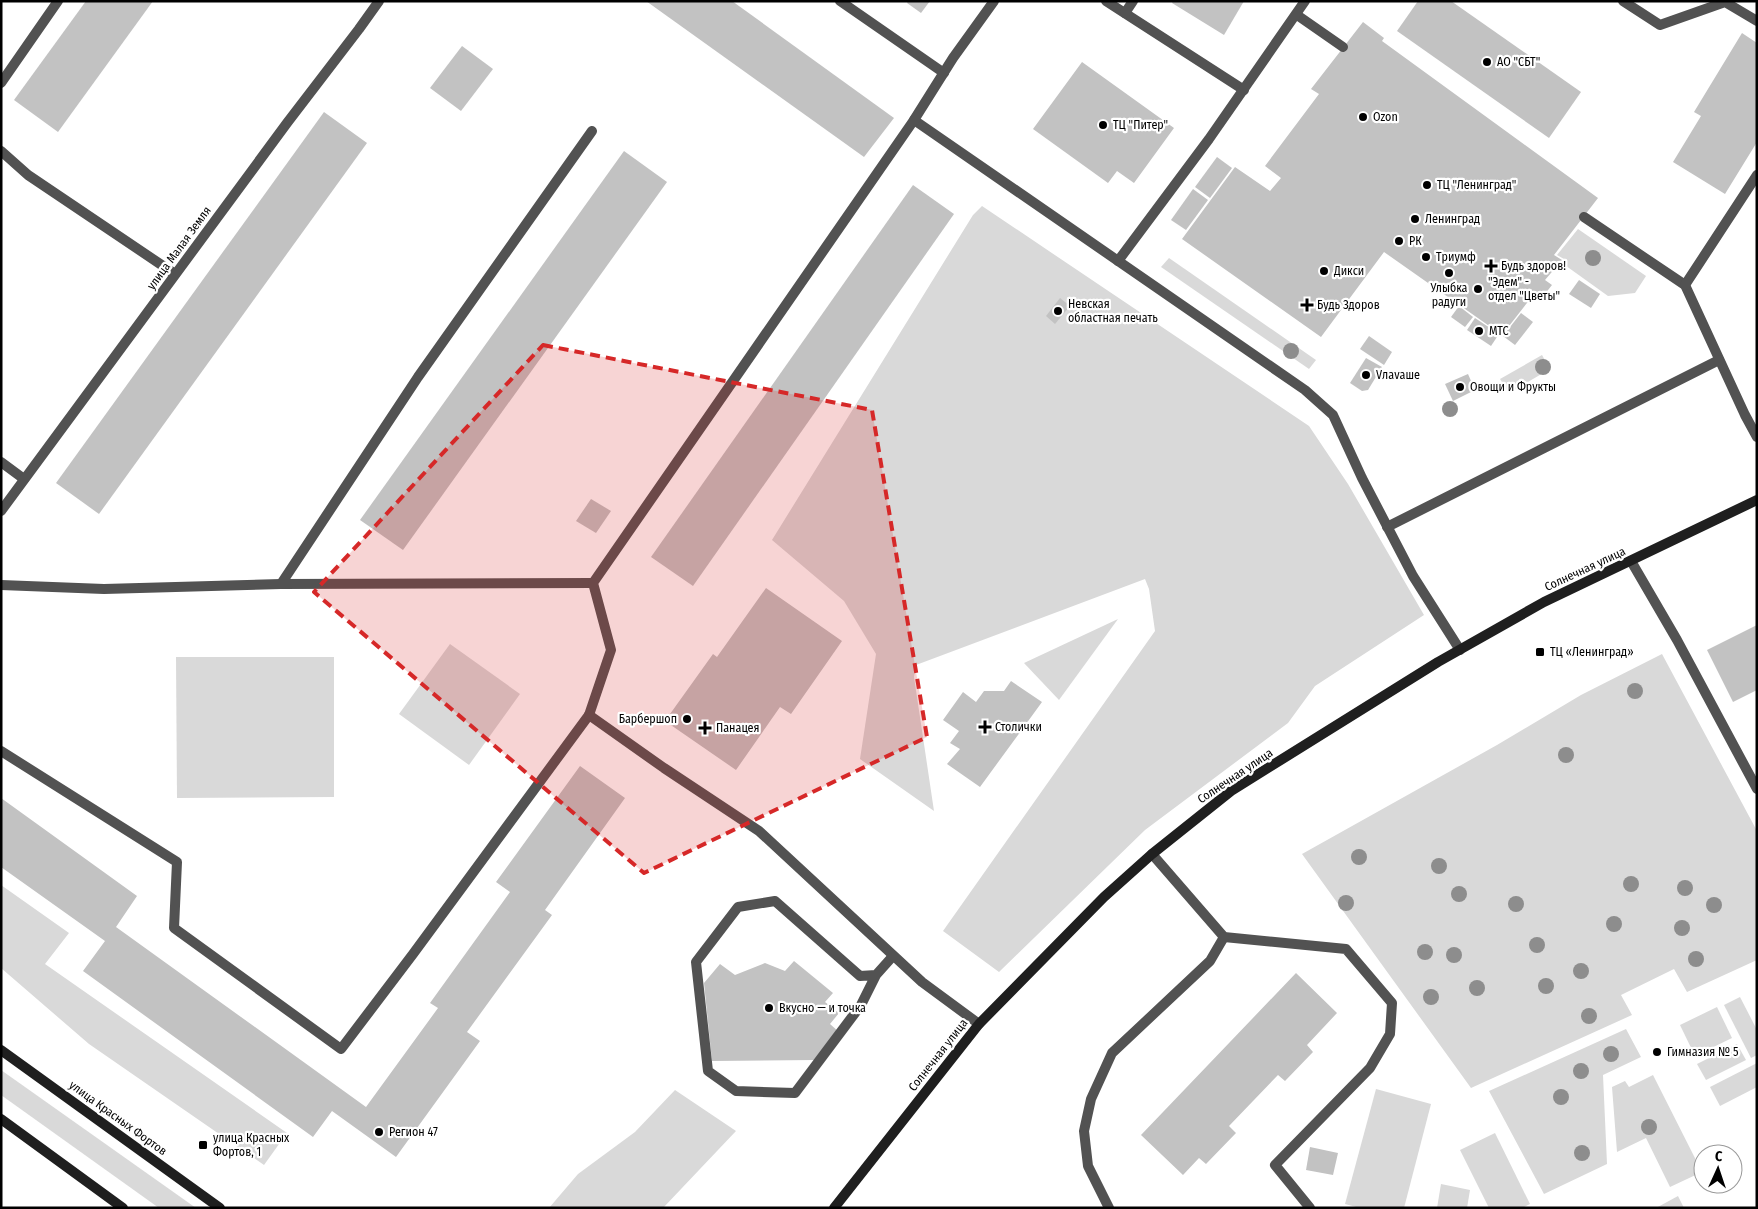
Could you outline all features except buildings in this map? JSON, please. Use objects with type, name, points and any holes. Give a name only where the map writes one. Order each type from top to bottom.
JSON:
[{"type":"street","points":[[1,83],[58,1]]},
{"type":"street","name":"улица Малая Земля","points":[[1,511],[379,1]]},
{"type":"street","points":[[840,1],[944,73]]},
{"type":"street","points":[[1,751],[176,862],[174,928],[340,1049],[419,946],[589,715],[611,650],[593,583],[914,120],[994,1]]},
{"type":"street","points":[[1106,1],[1244,90]]},
{"type":"street","points":[[1124,13],[1133,1]]},
{"type":"street","points":[[1118,261],[1244,90],[1305,1]]},
{"type":"street","points":[[1623,1],[1660,25],[1725,2],[1757,21]]},
{"type":"street","points":[[1297,14],[1343,47]]},
{"type":"street","points":[[914,120],[1305,390],[1333,415],[1362,478],[1413,576],[1460,650]]},
{"type":"street","points":[[281,584],[418,377],[592,131]]},
{"type":"street","points":[[1,151],[28,175],[175,274]]},
{"type":"street","points":[[1685,285],[1757,174]]},
{"type":"street","points":[[1584,217],[1685,285],[1757,437]]},
{"type":"street","points":[[1387,527],[1719,360]]},
{"type":"street","points":[[1,462],[24,479]]},
{"type":"street","name":"Солнечная улица","points":[[834,1208],[978,1024],[1104,897],[1152,854],[1231,791],[1460,650],[1544,602],[1757,500]]},
{"type":"street","points":[[1631,561],[1757,789]]},
{"type":"street","points":[[1,585],[104,589],[281,584],[593,583]]},
{"type":"street","points":[[589,715],[758,831],[922,982],[978,1024]]},
{"type":"street","points":[[1152,854],[1224,937],[1346,949],[1392,1003],[1390,1034],[1370,1068],[1275,1165],[1310,1208]]},
{"type":"street","points":[[876,976],[860,976],[775,901],[738,907],[696,962],[708,1072],[736,1091],[795,1093],[860,1005],[876,976],[893,956]]},
{"type":"street","points":[[1109,1208],[1088,1166],[1084,1131],[1091,1099],[1112,1053],[1210,961],[1224,937]]},
{"type":"street","name":"улица Красных Фортов","points":[[1,1050],[220,1208]]},
{"type":"street","points":[[1,1119],[123,1208]]},
{"type":"highlighted area","points":[[543,345],[872,410],[927,737],[644,873],[314,592]]},
{"type":"shaded area","points":[[982,206],[1309,426],[1348,484],[1424,615],[1315,686],[1288,723],[1145,830],[999,972],[943,931],[1155,631],[1149,589],[1145,579],[916,665],[914,677],[934,811],[860,759],[876,654],[844,601],[772,540],[973,215]]},
{"type":"shaded area","points":[[1578,229],[1646,276],[1635,293],[1608,296],[1562,263],[1564,259],[1557,255]]},
{"type":"shaded area","points":[[1169,258],[1316,360],[1309,369],[1161,267]]},
{"type":"shaded area","points":[[1542,355],[1550,369],[1509,393],[1500,379]]},
{"type":"shaded area","points":[[1118,619],[1059,700],[1024,663]]},
{"type":"shaded area","points":[[450,644],[520,694],[469,765],[399,714]]},
{"type":"shaded area","points":[[1662,654],[1757,831],[1757,960],[1687,992],[1674,969],[1621,995],[1632,1015],[1471,1088],[1302,854],[1497,745],[1581,695]]},
{"type":"shaded area","points":[[176,657],[334,657],[334,797],[177,798]]},
{"type":"shaded area","points":[[1,885],[69,933],[45,964],[287,1133],[264,1165],[89,1044],[1,968]]},
{"type":"shaded area","points":[[1740,997],[1757,1030],[1757,1055],[1751,1058],[1724,1005]]},
{"type":"shaded area","points":[[1717,1007],[1732,1038],[1695,1056],[1680,1025]]},
{"type":"shaded area","points":[[1626,1029],[1641,1057],[1603,1075],[1607,1164],[1544,1194],[1489,1091]]},
{"type":"shaded area","points":[[1737,1044],[1746,1060],[1706,1080],[1697,1064]]},
{"type":"shaded area","points":[[1757,1063],[1757,1087],[1720,1106],[1710,1087]]},
{"type":"shaded area","points":[[1,1070],[196,1208],[159,1208],[1,1095]]},
{"type":"shaded area","points":[[1653,1075],[1693,1154],[1693,1176],[1670,1187],[1646,1138],[1617,1152],[1612,1087],[1625,1081],[1629,1087]]},
{"type":"shaded area","points":[[1376,1089],[1431,1104],[1404,1208],[1360,1208],[1345,1204]]},
{"type":"shaded area","points":[[675,1090],[736,1131],[663,1208],[549,1208],[578,1174],[635,1132]]},
{"type":"shaded area","points":[[1495,1133],[1530,1204],[1522,1208],[1489,1208],[1460,1150]]},
{"type":"shaded area","points":[[1441,1184],[1470,1190],[1467,1208],[1437,1208]]},
{"type":"shaded area","points":[[1678,1196],[1684,1208],[1656,1208]]},
{"type":"place","name":"АО \"СБТ\"","points":[[1487,62]]},
{"type":"place","name":"Ozon","points":[[1363,117]]},
{"type":"place","name":"ТЦ \"Питер\"","points":[[1103,125]]},
{"type":"place","name":"ТЦ \"Ленинград\"","points":[[1427,185]]},
{"type":"place","name":"Ленинград","points":[[1415,219]]},
{"type":"place","name":"РК","points":[[1399,241]]},
{"type":"place","name":"Триумф","points":[[1426,257]]},
{"type":"place","name":"Будь здоров!","points":[[1491,266]]},
{"type":"place","name":"Дикси","points":[[1324,271]]},
{"type":"place","name":"Улыбка радуги","points":[[1449,273]]},
{"type":"place","name":"\"Эдем\" - отдел \"Цветы\"","points":[[1478,289]]},
{"type":"place","name":"Будь Здоров","points":[[1307,305]]},
{"type":"place","name":"Невская областная печать","points":[[1058,311]]},
{"type":"place","name":"МТС","points":[[1479,331]]},
{"type":"place","name":"Vлаvаше","points":[[1366,375]]},
{"type":"place","name":"Овощи и Фрукты","points":[[1460,387]]},
{"type":"place","name":"ТЦ «Ленинград»","points":[[1540,652]]},
{"type":"place","name":"Барбершоп","points":[[687,719]]},
{"type":"place","name":"Столички","points":[[985,727]]},
{"type":"place","name":"Панацея","points":[[705,728]]},
{"type":"place","name":"Вкусно — и точка","points":[[769,1008]]},
{"type":"place","name":"Гимназия № 5","points":[[1657,1052]]},
{"type":"place","name":"Регион 47","points":[[379,1132]]},
{"type":"place","name":"улица Красных Фортов, 1","points":[[203,1145]]}]
